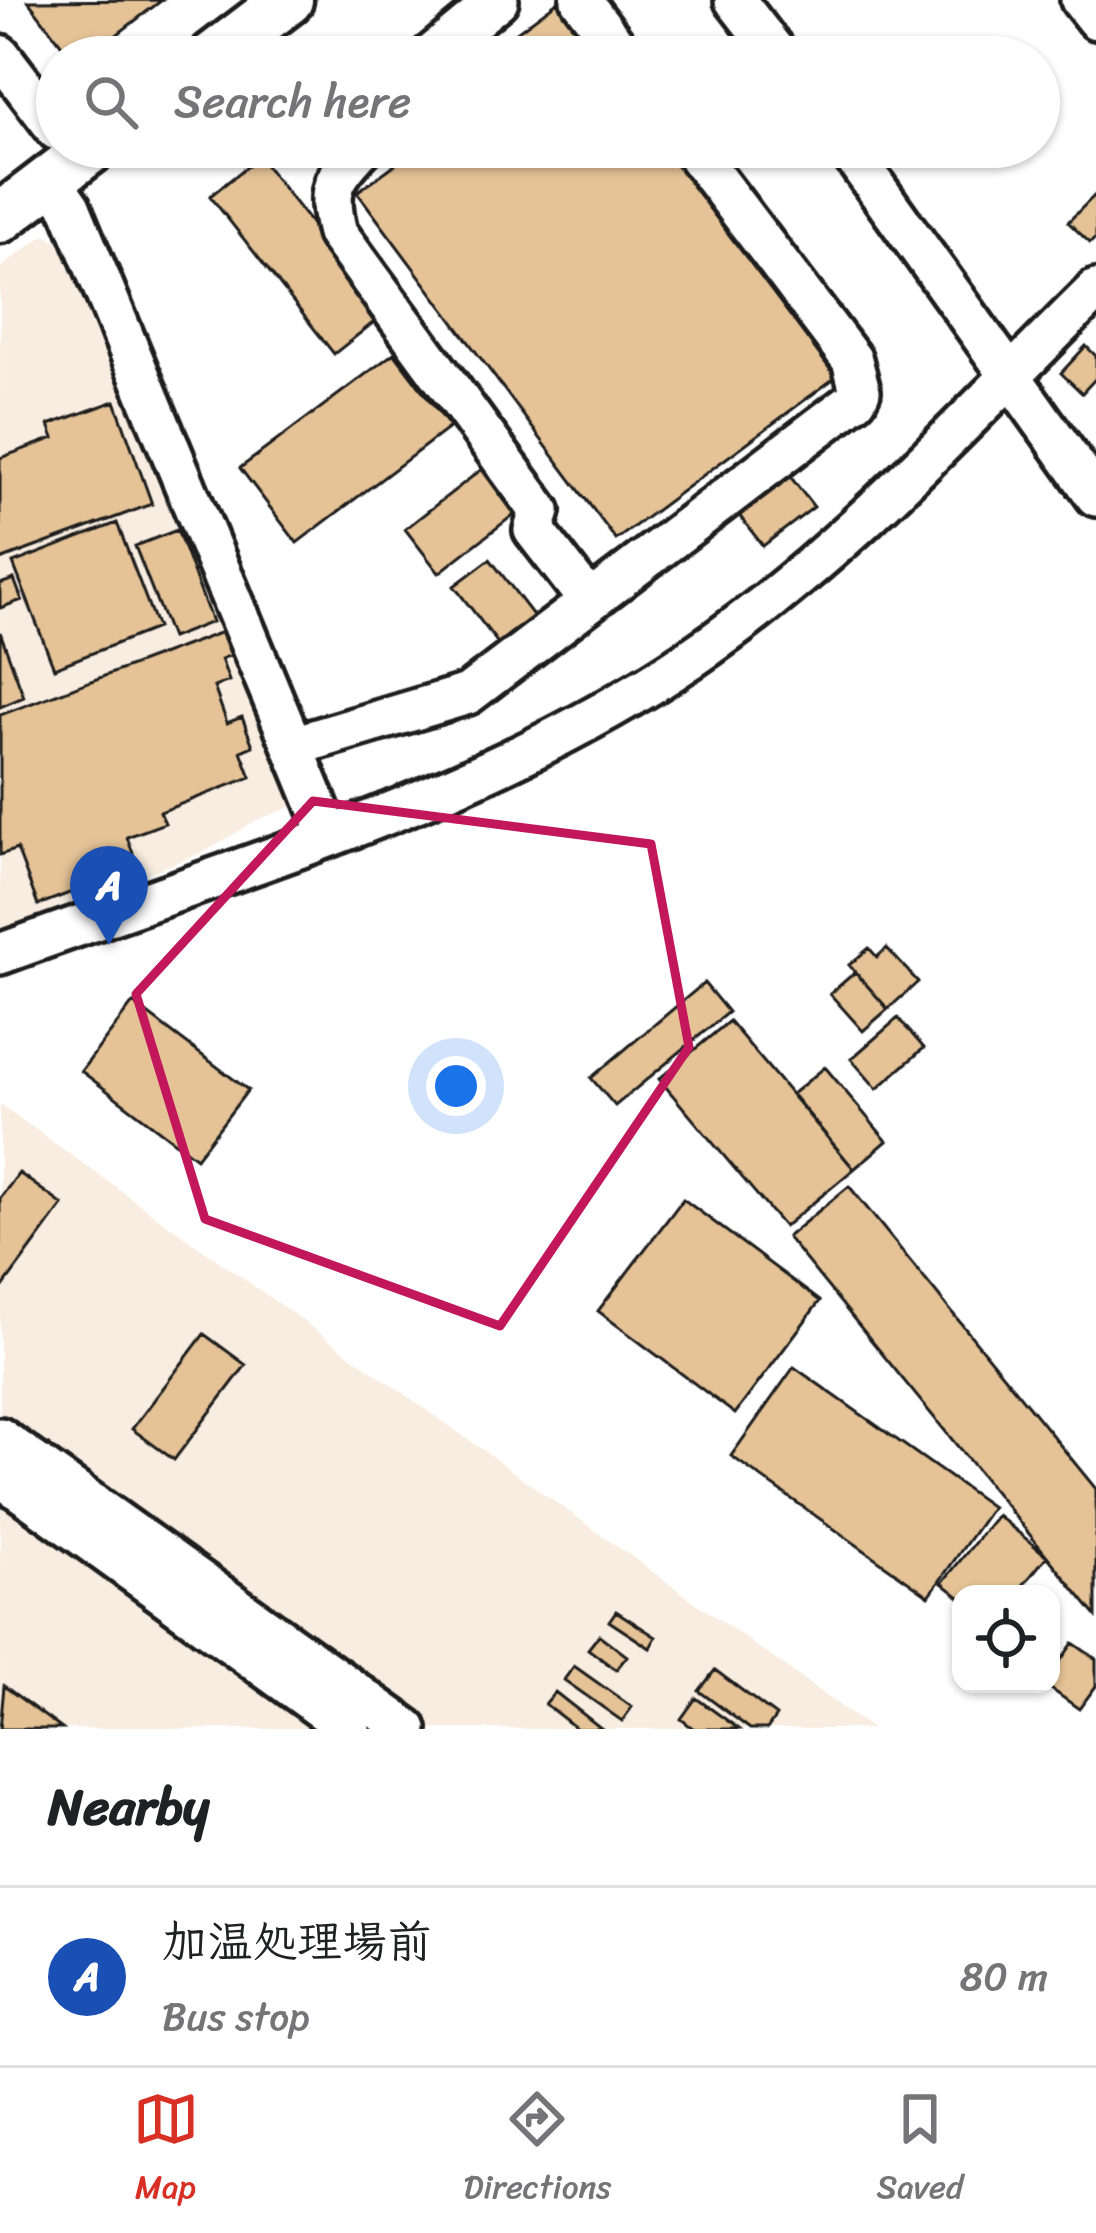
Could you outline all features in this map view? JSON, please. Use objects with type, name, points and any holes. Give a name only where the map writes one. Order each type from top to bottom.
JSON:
[{"type":"main road","points":[[241,36],[288,0]]},
{"type":"main road","points":[[0,218],[53,168]]},
{"type":"street","points":[[455,36],[499,0]]},
{"type":"street","points":[[581,0],[608,36]]},
{"type":"street","points":[[736,0],[763,36]]},
{"type":"street","points":[[1081,0],[1096,19]]},
{"type":"street","points":[[0,55],[36,105]]},
{"type":"street","points":[[70,168],[70,208],[329,833]]},
{"type":"street","points":[[342,168],[329,201],[337,233],[539,511],[534,530],[589,601]]},
{"type":"street","points":[[294,746],[468,694],[860,391],[851,360],[708,168]]},
{"type":"street","points":[[862,168],[1096,496]]},
{"type":"street","points":[[0,954],[329,833],[515,757],[692,658],[840,546],[1096,290]]},
{"type":"street","points":[[0,1438],[407,1729]]},
{"type":"street","points":[[0,1476],[350,1729]]},
{"type":"highlighted area","points":[[313,801],[651,844],[689,1047],[500,1326],[205,1219],[136,994]]},
{"type":"shaded area","points":[[44,235],[60,243],[294,806],[257,820],[206,851],[0,930],[0,268]]},
{"type":"shaded area","points":[[0,1104],[872,1729],[0,1729]]},
{"type":"building","points":[[162,0],[115,36],[55,36],[28,1]]},
{"type":"building","points":[[557,2],[582,36],[511,36]]},
{"type":"building","points":[[245,168],[268,168],[383,315],[334,354],[210,196]]},
{"type":"building","points":[[390,168],[681,168],[836,377],[616,540],[357,192]]},
{"type":"building","points":[[1096,194],[1096,238],[1090,243],[1068,222]]},
{"type":"building","points":[[1086,346],[1096,356],[1096,378],[1082,393],[1061,373]]},
{"type":"building","points":[[394,353],[450,427],[297,543],[240,468]]},
{"type":"building","points":[[115,401],[152,504],[0,560],[0,458],[54,438],[49,425]]},
{"type":"building","points":[[487,465],[521,509],[439,573],[405,529]]},
{"type":"building","points":[[789,475],[814,507],[763,546],[738,514]]},
{"type":"building","points":[[117,523],[157,628],[54,668],[13,563]]},
{"type":"building","points":[[177,530],[212,622],[171,638],[135,546]]},
{"type":"building","points":[[490,559],[545,631],[509,658],[454,586]]},
{"type":"building","points":[[14,579],[22,600],[0,608],[0,584]]},
{"type":"building","points":[[0,632],[24,697],[0,707]]},
{"type":"building","points":[[222,632],[231,655],[221,659],[229,681],[214,687],[227,723],[242,717],[253,746],[241,751],[251,777],[160,812],[165,823],[127,837],[138,867],[38,905],[17,849],[0,855],[0,715]]},
{"type":"building","points":[[869,948],[877,957],[887,948],[918,982],[888,1009],[849,965]]},
{"type":"building","points":[[855,972],[888,1009],[863,1031],[830,994]]},
{"type":"building","points":[[704,983],[728,1012],[615,1106],[591,1078]]},
{"type":"building","points":[[133,1003],[248,1090],[196,1158],[81,1071]]},
{"type":"building","points":[[898,1018],[924,1048],[877,1089],[851,1059]]},
{"type":"building","points":[[729,1021],[854,1169],[784,1227],[659,1079]]},
{"type":"building","points":[[825,1067],[887,1141],[854,1169],[792,1094]]},
{"type":"building","points":[[19,1173],[63,1205],[0,1291],[0,1198]]},
{"type":"building","points":[[849,1186],[1096,1489],[1096,1616],[787,1237]]},
{"type":"building","points":[[683,1199],[820,1301],[735,1414],[598,1311]]},
{"type":"building","points":[[204,1334],[246,1365],[174,1460],[132,1429]]},
{"type":"building","points":[[794,1367],[992,1507],[929,1596],[731,1456]]},
{"type":"building","points":[[997,1515],[1047,1556],[1023,1585],[952,1585],[952,1591],[942,1583]]},
{"type":"building","points":[[616,1611],[656,1637],[650,1648],[609,1621]]},
{"type":"building","points":[[599,1635],[627,1656],[616,1670],[588,1649]]},
{"type":"building","points":[[1073,1643],[1096,1659],[1096,1686],[1079,1709],[1057,1693],[1060,1661]]},
{"type":"building","points":[[574,1666],[632,1707],[622,1721],[564,1680]]},
{"type":"building","points":[[715,1670],[776,1716],[767,1729],[750,1729],[699,1691]]},
{"type":"building","points":[[4,1686],[62,1729],[0,1729]]},
{"type":"building","points":[[555,1692],[602,1729],[577,1729],[545,1704]]},
{"type":"building","points":[[696,1698],[739,1729],[694,1729],[681,1719]]},
{"type":"place","name":"加温処理場前","points":[[109,945]]}]
